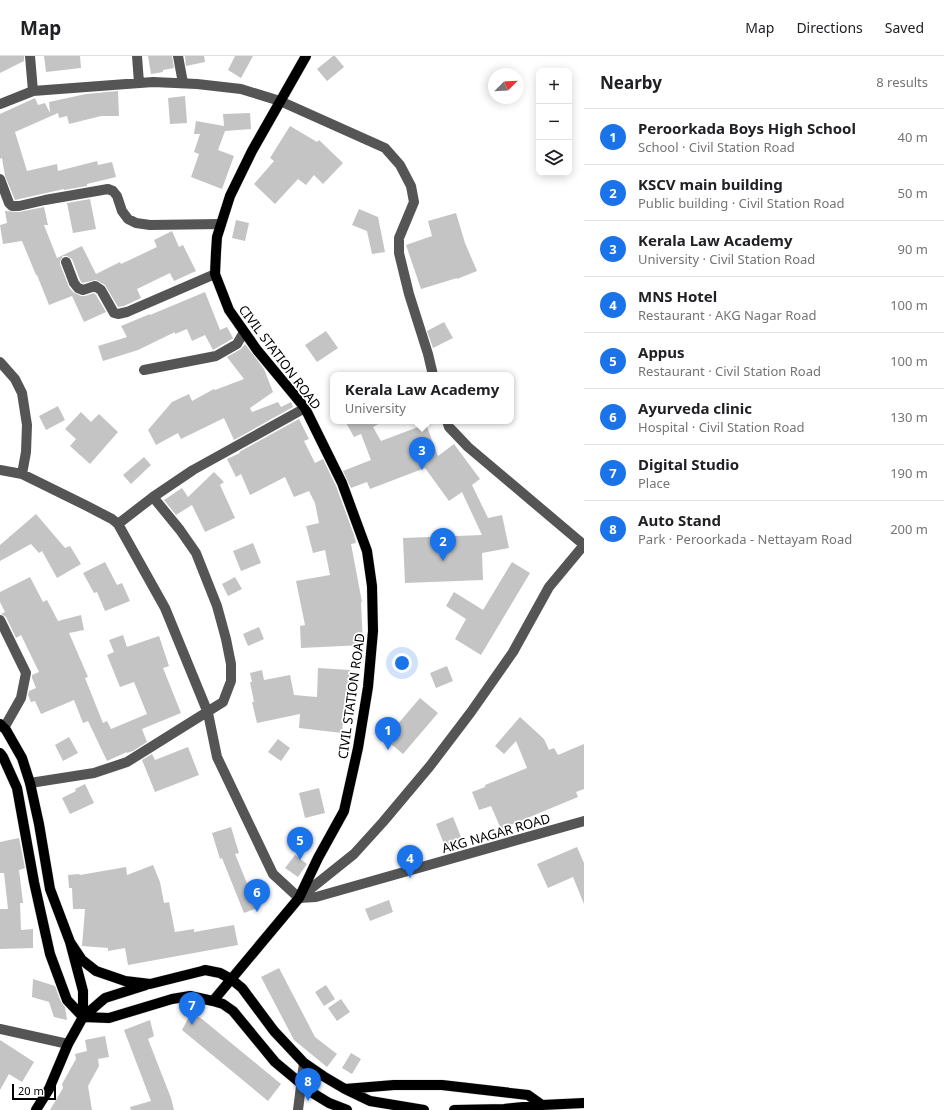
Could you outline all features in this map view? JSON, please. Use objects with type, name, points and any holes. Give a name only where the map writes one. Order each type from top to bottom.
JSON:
[{"type":"main road","name":"CIVIL STATION ROAD","points":[[213,1001],[299,898],[318,858],[344,811],[358,748],[368,687],[374,631],[372,586],[367,551],[342,483],[305,408],[257,350],[229,310],[215,274],[217,237],[230,196],[252,151],[306,56]]},
{"type":"main road","points":[[2,726],[22,758],[30,783],[39,824],[50,889],[70,942],[83,991],[83,1017]]},
{"type":"main road","points":[[0,753],[17,788],[26,830],[34,882],[50,954],[67,1000],[83,1017],[109,1018],[172,999],[190,996],[223,1004],[233,1011],[275,1062],[311,1092],[329,1103],[347,1110]]},
{"type":"main road","points":[[26,830],[39,824]]},
{"type":"main road","points":[[70,942],[82,960],[96,971],[125,980],[150,984]]},
{"type":"main road","points":[[36,1110],[49,1089],[68,1044],[83,1017],[105,998],[150,984],[205,970],[220,973],[231,979],[242,988],[274,1030],[304,1063],[345,1089],[370,1101],[424,1110]]},
{"type":"main road","points":[[345,1089],[394,1085],[442,1084],[528,1095],[541,1107]]},
{"type":"main road","points":[[454,1110],[504,1109],[584,1103]]},
{"type":"street","points":[[30,56],[33,91]]},
{"type":"street","points":[[138,56],[139,83]]},
{"type":"street","points":[[178,56],[183,83]]},
{"type":"street","points":[[0,104],[33,91],[153,82],[197,84],[241,89],[280,101],[385,148],[400,164],[411,186],[414,202],[399,238],[399,253],[409,294],[432,372]]},
{"type":"street","points":[[0,179],[8,204],[12,206],[19,206],[108,189],[113,191],[118,196],[122,211],[128,219],[136,223],[150,225],[221,224]]},
{"type":"street","points":[[66,262],[74,283],[78,288],[83,290],[95,286],[101,290],[114,313],[118,314],[127,312],[215,274]]},
{"type":"street","points":[[144,370],[216,356],[237,344],[244,332]]},
{"type":"street","points":[[0,362],[15,379],[22,393],[27,425],[26,452],[22,474]]},
{"type":"street","points":[[118,524],[153,497],[193,470],[305,408]]},
{"type":"street","points":[[0,470],[22,474],[112,519],[118,524],[165,608],[208,712],[217,757],[270,868],[273,874],[299,898],[354,854],[430,766],[471,712],[513,652],[549,587],[584,545],[468,447],[449,428],[448,424]]},
{"type":"street","points":[[30,783],[94,773],[127,762],[223,702],[231,681],[231,664],[217,606],[196,553],[180,530],[153,497]]},
{"type":"street","points":[[0,620],[26,673],[21,698],[2,726]]},
{"type":"street","name":"AKG NAGAR ROAD","points":[[299,898],[316,897],[583,823]]},
{"type":"street","points":[[0,1030],[68,1044]]},
{"type":"street","points":[[298,1110],[304,1063]]},
{"type":"building","points":[[0,56],[24,56],[24,61],[0,73]]},
{"type":"building","points":[[44,56],[80,56],[81,68],[46,72]]},
{"type":"building","points":[[148,56],[172,56],[174,68],[151,74]]},
{"type":"building","points":[[185,56],[204,56],[205,62],[186,66]]},
{"type":"building","points":[[235,56],[253,56],[241,78],[228,70]]},
{"type":"building","points":[[335,56],[344,67],[327,81],[317,69]]},
{"type":"building","points":[[118,91],[119,116],[101,116],[69,124],[67,116],[59,118],[58,113],[15,132],[27,171],[57,164],[58,171],[97,161],[98,165],[112,162],[116,177],[87,184],[87,186],[64,189],[15,200],[5,176],[2,158],[0,159],[0,114],[35,98],[38,105],[45,103],[50,113],[49,102],[86,94]]},
{"type":"building","points":[[185,96],[187,123],[170,124],[168,98]]},
{"type":"building","points":[[250,113],[251,129],[225,131],[218,150],[234,156],[222,189],[191,177],[199,154],[194,152],[200,134],[194,134],[196,121],[224,126],[223,114]]},
{"type":"building","points":[[290,126],[317,142],[319,140],[343,163],[323,184],[314,175],[306,185],[298,179],[275,204],[254,184],[274,161],[270,158]]},
{"type":"building","points":[[90,199],[96,229],[73,233],[67,203]]},
{"type":"building","points":[[44,207],[48,225],[44,225],[57,258],[82,246],[96,274],[120,262],[121,264],[157,247],[154,240],[172,231],[179,247],[183,245],[196,271],[174,281],[170,273],[137,289],[141,298],[124,306],[118,307],[105,285],[96,280],[82,283],[72,259],[67,256],[63,256],[60,264],[69,287],[73,292],[81,296],[94,293],[106,312],[84,322],[72,296],[49,305],[22,241],[3,244],[0,225],[7,223],[5,211],[19,212]]},
{"type":"building","points":[[359,209],[378,217],[385,252],[372,254],[367,231],[352,225]]},
{"type":"building","points":[[456,213],[465,243],[477,271],[457,279],[421,289],[406,245],[432,236],[428,221]]},
{"type":"building","points":[[236,220],[249,223],[245,241],[232,238]]},
{"type":"building","points":[[205,292],[220,330],[227,327],[233,338],[232,339],[213,350],[205,335],[192,341],[187,329],[175,334],[175,332],[138,350],[103,361],[98,346],[127,337],[121,326]]},
{"type":"building","points":[[444,322],[453,338],[433,348],[427,331]]},
{"type":"building","points":[[326,331],[338,348],[317,362],[305,345]]},
{"type":"building","points":[[245,344],[264,369],[273,392],[250,408],[252,412],[278,402],[281,407],[291,402],[293,407],[234,440],[224,418],[181,439],[178,433],[156,445],[148,430],[172,402],[189,394],[192,401],[214,389],[215,390],[244,379],[227,357],[241,349]]},
{"type":"building","points":[[58,406],[65,420],[46,430],[39,416]]},
{"type":"building","points":[[81,412],[91,422],[99,414],[118,432],[90,464],[70,446],[76,439],[65,429]]},
{"type":"building","points":[[299,419],[309,439],[304,441],[315,463],[323,459],[336,486],[354,535],[356,543],[351,544],[362,602],[363,645],[301,648],[300,626],[305,625],[296,581],[330,575],[325,550],[313,553],[306,526],[319,523],[315,503],[309,491],[294,497],[285,477],[250,495],[241,474],[236,477],[227,459]]},
{"type":"building","points":[[347,424],[378,424],[373,427],[381,441],[426,424],[438,456],[454,444],[480,479],[472,485],[488,518],[502,515],[509,548],[482,553],[483,580],[405,583],[403,538],[482,535],[462,492],[449,501],[425,468],[370,489],[367,482],[351,488],[343,471],[371,460],[361,434],[354,437]]},
{"type":"building","points":[[144,457],[151,465],[131,484],[123,475]]},
{"type":"building","points":[[214,472],[224,482],[220,485],[235,518],[205,532],[192,505],[176,515],[164,500],[182,488],[188,497]]},
{"type":"building","points":[[36,514],[65,548],[70,546],[81,564],[57,578],[42,551],[39,553],[31,544],[0,561],[0,545]]},
{"type":"building","points":[[253,543],[261,563],[241,571],[233,551]]},
{"type":"building","points":[[105,562],[117,585],[122,583],[130,601],[105,611],[97,592],[94,593],[83,573]]},
{"type":"building","points":[[512,562],[530,573],[481,655],[455,639],[466,619],[446,606],[454,592],[483,610]]},
{"type":"building","points":[[30,577],[43,602],[47,600],[58,621],[81,615],[84,630],[69,633],[88,677],[85,678],[103,723],[107,721],[111,729],[147,714],[134,682],[120,687],[107,655],[114,652],[109,640],[123,635],[127,647],[159,636],[169,666],[163,668],[181,713],[142,729],[147,742],[133,751],[127,752],[107,761],[88,721],[83,723],[74,700],[41,714],[35,701],[31,702],[28,695],[29,691],[36,688],[32,675],[39,672],[21,635],[16,638],[6,617],[1,614],[5,612],[0,602],[0,592]]},
{"type":"building","points":[[235,577],[242,589],[228,596],[222,584]]},
{"type":"building","points":[[259,627],[264,639],[248,646],[243,634]]},
{"type":"building","points":[[447,666],[453,681],[436,688],[430,673]]},
{"type":"building","points":[[318,668],[350,670],[349,690],[346,690],[342,733],[299,728],[300,714],[257,723],[252,702],[254,702],[250,682],[252,682],[250,673],[262,670],[264,680],[290,675],[294,695],[317,697]]},
{"type":"building","points":[[420,698],[438,713],[403,754],[385,739]]},
{"type":"building","points":[[520,717],[544,739],[549,750],[554,748],[558,755],[584,744],[584,789],[576,792],[578,797],[501,829],[491,806],[479,810],[472,792],[485,787],[485,785],[527,768],[516,741],[504,754],[495,746]]},
{"type":"building","points":[[69,737],[78,753],[63,761],[55,745]]},
{"type":"building","points":[[278,739],[290,748],[281,761],[268,752]]},
{"type":"building","points":[[188,747],[199,775],[155,792],[142,760],[152,754],[155,760]]},
{"type":"building","points":[[85,784],[94,803],[70,814],[62,798],[76,791],[75,789]]},
{"type":"building","points":[[319,788],[325,813],[305,818],[299,793]]},
{"type":"building","points":[[453,817],[463,842],[446,849],[436,824]]},
{"type":"building","points":[[231,827],[239,853],[235,854],[257,908],[244,913],[222,858],[220,859],[212,833]]},
{"type":"building","points":[[19,838],[25,868],[19,870],[23,903],[20,903],[21,930],[33,929],[33,948],[0,949],[0,909],[8,909],[4,873],[0,873],[0,842]]},
{"type":"building","points":[[577,847],[584,863],[584,904],[573,877],[548,888],[537,864]]},
{"type":"building","points":[[295,855],[307,864],[298,877],[285,868]]},
{"type":"building","points":[[153,865],[160,882],[164,903],[169,902],[175,932],[194,929],[194,932],[234,925],[238,945],[128,965],[125,948],[108,951],[108,948],[82,946],[85,909],[73,909],[72,888],[69,888],[68,875],[80,875],[126,867],[127,875]]},
{"type":"building","points":[[389,900],[393,912],[370,921],[365,909]]},
{"type":"building","points":[[279,968],[315,1037],[337,1054],[327,1067],[294,1040],[261,977]]},
{"type":"building","points":[[33,979],[55,986],[61,1002],[65,1007],[67,1020],[54,1017],[49,1002],[32,997]]},
{"type":"building","points":[[326,985],[335,999],[324,1006],[315,992]]},
{"type":"building","points":[[341,999],[350,1012],[337,1021],[328,1008]]},
{"type":"building","points":[[191,1013],[202,1019],[281,1084],[268,1101],[182,1030]]},
{"type":"building","points":[[150,1020],[154,1036],[148,1039],[171,1098],[174,1110],[131,1110],[130,1107],[151,1101],[124,1030]]},
{"type":"building","points":[[105,1036],[109,1057],[98,1059],[99,1066],[88,1086],[92,1110],[50,1110],[63,1088],[62,1084],[76,1059],[75,1054],[87,1051],[85,1040]]},
{"type":"building","points":[[0,1040],[34,1062],[22,1082],[9,1074],[0,1090]]},
{"type":"building","points":[[351,1053],[361,1059],[352,1074],[342,1068]]},
{"type":"place","name":"Kerala Law Academy","points":[[422,470]]},
{"type":"place","name":"KSCV main building","points":[[443,561]]},
{"type":"place","name":"Peroorkada Boys High School","points":[[388,750]]},
{"type":"place","name":"Appus","points":[[300,860]]},
{"type":"place","name":"MNS Hotel","points":[[410,878]]},
{"type":"place","name":"Ayurveda clinic","points":[[257,912]]},
{"type":"place","name":"Digital Studio","points":[[192,1025]]},
{"type":"place","name":"Auto Stand","points":[[308,1101]]}]
